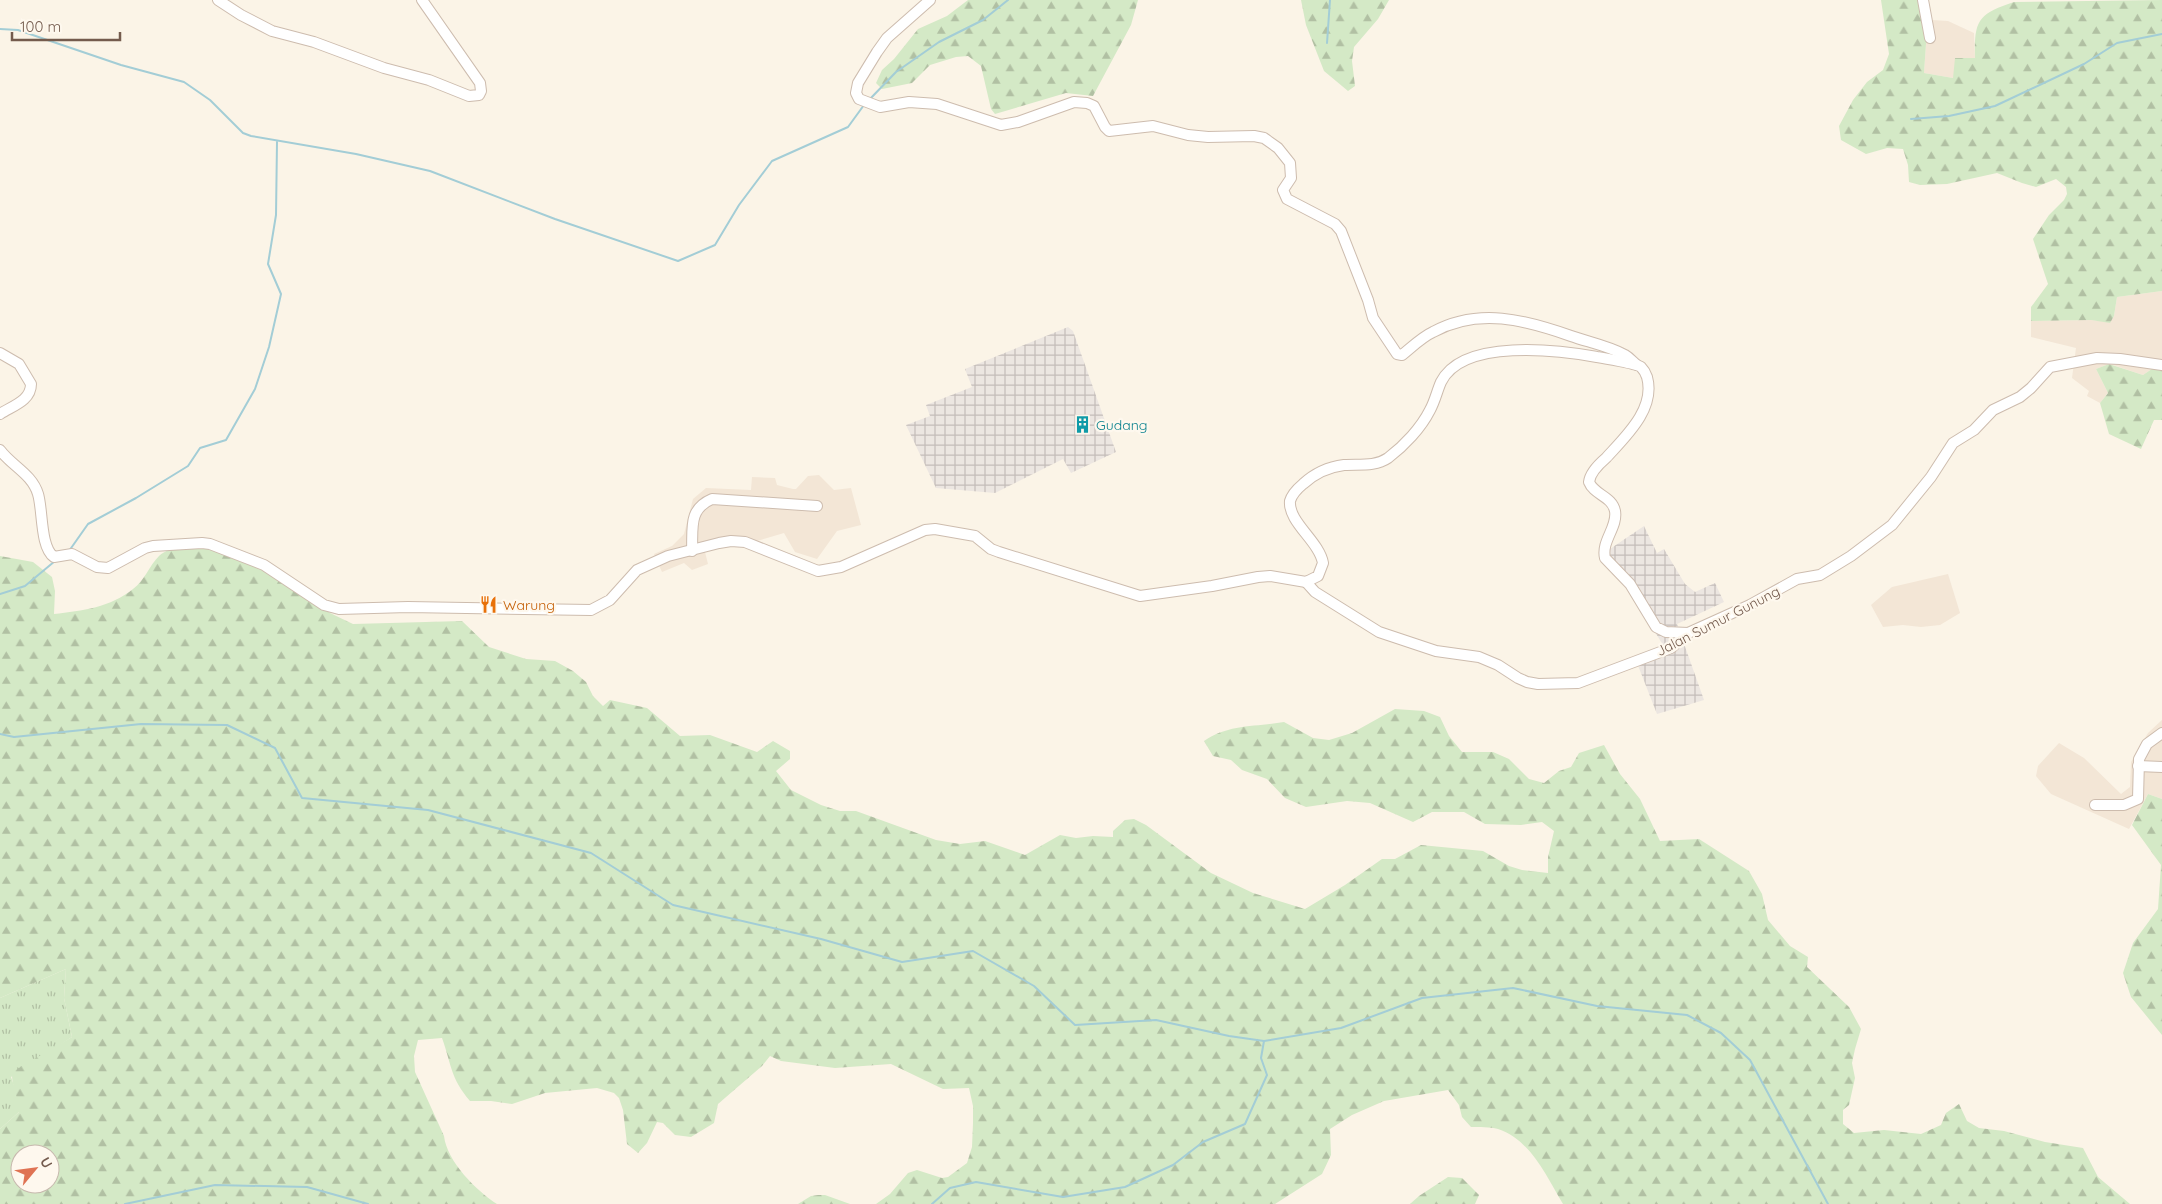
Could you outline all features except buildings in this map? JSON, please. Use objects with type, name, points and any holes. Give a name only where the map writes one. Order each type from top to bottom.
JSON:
[{"type":"street","points":[[218,0],[241,15],[272,31],[314,42],[384,68],[429,80],[469,96],[479,95],[481,92],[480,83],[422,0]]},
{"type":"street","points":[[930,0],[887,38],[876,52],[856,88],[857,96],[862,100],[880,107],[909,102],[937,104],[1001,125],[1018,122],[1068,104],[1081,102],[1094,106],[1109,132],[1153,126],[1188,135],[1208,137],[1254,136],[1264,138],[1278,148],[1290,163],[1291,178],[1283,190],[1287,199],[1335,224],[1341,231],[1366,294],[1373,318],[1398,354],[1402,355],[1434,331],[1466,320],[1500,318],[1517,319],[1553,330],[1622,354],[1640,366],[1648,383],[1645,407],[1629,432],[1596,469],[1589,482],[1592,489],[1611,502],[1615,511],[1613,526],[1605,548],[1605,558],[1630,584],[1656,627],[1666,632],[1688,633]]},
{"type":"street","points":[[1923,0],[1930,38]]},
{"type":"street","points":[[0,450],[6,458],[28,476],[34,486],[40,500],[47,550],[49,554],[57,558],[72,554],[97,567],[108,568],[145,548],[153,546],[210,544],[264,565],[324,604],[339,609],[408,607],[591,610],[610,600],[637,570],[668,556],[692,551],[719,542],[738,541],[813,570],[829,571],[913,533],[935,529],[975,536],[991,549],[999,552],[1140,596],[1212,586],[1258,577],[1270,576],[1306,582],[1318,576],[1322,570],[1322,556],[1291,513],[1292,496],[1312,476],[1326,469],[1342,465],[1378,463],[1389,457],[1414,433],[1430,412],[1446,375],[1461,364],[1488,353],[1511,349],[1596,356],[1640,366]]},
{"type":"street","points":[[0,353],[19,364],[31,384],[29,395],[24,400],[0,414]]},
{"type":"street","name":"Jalan Sumur Gunung","points":[[1306,582],[1315,592],[1379,632],[1436,651],[1479,657],[1498,665],[1518,678],[1538,684],[1569,684],[1594,678],[1671,648],[1688,633],[1750,605],[1797,579],[1820,575],[1852,556],[1892,525],[1931,476],[1953,443],[1974,430],[1993,410],[2020,397],[2050,367],[2097,358],[2120,358],[2162,365]]},
{"type":"street","points":[[692,551],[696,511],[699,506],[712,499],[817,506]]},
{"type":"street","points":[[2095,805],[2124,805],[2138,799],[2138,766],[2142,751],[2160,737]]},
{"type":"street","points":[[2138,766],[2162,766]]},
{"type":"shaded area","points":[[1932,20],[1948,21],[1974,33],[1975,59],[1953,78],[1924,73],[1926,44]]},
{"type":"shaded area","points":[[2162,291],[2162,362],[2143,375],[2110,364],[2096,369],[2108,393],[2100,403],[2087,396],[2089,391],[2072,378],[2076,348],[2031,337],[2031,321],[2091,320],[2110,322],[2114,316],[2117,297]]},
{"type":"shaded area","points":[[1068,327],[1073,331],[1116,452],[1071,473],[1063,459],[995,493],[936,488],[906,425],[930,416],[926,405],[972,387],[965,369]]},
{"type":"shaded area","points":[[819,475],[834,490],[851,488],[861,525],[837,531],[817,559],[795,552],[784,533],[757,541],[742,537],[703,544],[708,564],[692,570],[684,563],[662,572],[654,554],[672,546],[684,534],[693,499],[706,488],[751,490],[752,477],[775,478],[777,485],[796,489],[808,476]]},
{"type":"shaded area","points":[[1644,526],[1657,553],[1664,549],[1685,584],[1695,592],[1715,583],[1724,602],[1677,624],[1704,700],[1657,714],[1637,663],[1667,652],[1607,551]]},
{"type":"shaded area","points":[[1948,574],[1960,613],[1940,625],[1883,627],[1871,605],[1892,587]]},
{"type":"shaded area","points":[[2162,720],[2162,799],[2148,794],[2129,829],[2051,794],[2036,776],[2038,766],[2059,743],[2084,758],[2121,794],[2130,787],[2131,762],[2148,733]]},
{"type":"green space","points":[[968,0],[1138,0],[1131,25],[1093,96],[1066,93],[995,114],[991,109],[981,66],[968,56],[956,57],[930,65],[912,83],[882,89],[876,83],[882,70],[894,59],[918,29],[947,16]]},
{"type":"green space","points":[[1301,0],[1389,0],[1378,19],[1354,47],[1352,61],[1355,86],[1348,91],[1324,71],[1306,25]]},
{"type":"green space","points":[[1881,0],[1928,0],[1932,20],[1926,44],[1924,73],[1953,78],[1955,58],[1975,58],[1977,27],[1986,15],[2002,6],[2014,2],[2162,0],[2162,291],[2117,297],[2114,316],[2110,323],[2091,320],[2031,321],[2031,307],[2048,284],[2033,239],[2049,215],[2064,200],[2067,194],[2066,187],[2056,179],[2036,187],[1997,173],[1947,184],[1920,185],[1909,182],[1908,165],[1903,149],[1887,148],[1866,154],[1841,140],[1839,126],[1853,100],[1867,82],[1883,70],[1889,54]]},
{"type":"green space","points":[[2162,362],[2162,420],[2154,420],[2141,449],[2109,434],[2100,403],[2108,393],[2096,369],[2109,364],[2143,375]]},
{"type":"green space","points":[[207,545],[264,568],[296,587],[330,613],[353,624],[462,621],[489,647],[526,659],[555,661],[573,671],[586,682],[593,696],[603,706],[610,700],[647,708],[680,736],[710,735],[757,752],[773,741],[790,751],[790,759],[776,771],[791,790],[821,805],[840,811],[856,811],[936,840],[960,844],[985,841],[1025,855],[1060,835],[1076,838],[1093,836],[1113,837],[1113,831],[1125,820],[1134,819],[1146,825],[1211,873],[1253,893],[1305,909],[1345,885],[1382,859],[1395,859],[1421,845],[1483,851],[1509,866],[1522,870],[1548,873],[1548,857],[1554,831],[1542,822],[1521,825],[1485,824],[1464,812],[1432,812],[1413,822],[1370,803],[1347,801],[1306,807],[1285,798],[1267,779],[1242,770],[1231,760],[1213,756],[1204,741],[1232,729],[1284,722],[1313,738],[1329,740],[1352,733],[1395,709],[1424,711],[1440,717],[1449,736],[1462,752],[1493,752],[1509,759],[1529,779],[1544,783],[1559,771],[1571,767],[1579,753],[1604,745],[1620,774],[1640,799],[1660,841],[1699,839],[1749,871],[1762,894],[1768,920],[1790,946],[1808,957],[1807,967],[1849,1007],[1861,1029],[1852,1063],[1855,1078],[1849,1105],[1843,1110],[1843,1124],[1854,1133],[1884,1130],[1921,1134],[1941,1125],[1946,1113],[1959,1104],[1967,1121],[1979,1128],[2004,1131],[2045,1142],[2083,1148],[2098,1177],[2130,1204],[1563,1204],[1544,1171],[1520,1141],[1498,1129],[1471,1127],[1462,1117],[1459,1105],[1448,1090],[1384,1101],[1352,1115],[1330,1129],[1331,1155],[1322,1174],[1275,1204],[876,1204],[890,1194],[908,1173],[917,1170],[942,1178],[948,1177],[967,1163],[972,1147],[973,1123],[973,1106],[969,1088],[943,1089],[891,1064],[835,1068],[781,1061],[770,1056],[762,1066],[718,1104],[714,1123],[691,1137],[675,1135],[663,1123],[657,1122],[647,1143],[638,1153],[627,1144],[623,1110],[619,1098],[614,1093],[597,1088],[545,1093],[512,1104],[470,1101],[455,1078],[442,1038],[418,1040],[414,1056],[415,1072],[444,1136],[446,1146],[457,1166],[472,1184],[497,1204],[0,1204],[0,1129],[19,1112],[12,1072],[72,1037],[64,998],[66,969],[0,998],[0,556],[33,562],[52,577],[55,591],[54,614],[86,610],[115,600],[137,585],[164,552],[188,546]]},
{"type":"green space","points":[[2148,794],[2162,799],[2162,1035],[2131,997],[2123,973],[2133,943],[2158,909],[2161,865],[2132,825]]},
{"type":"green space","points":[[66,969],[64,998],[72,1037],[11,1077],[19,1100],[19,1112],[0,1129],[0,998]]},
{"type":"green space","points":[[1448,1177],[1462,1178],[1479,1195],[1475,1204],[1410,1204],[1419,1196]]},
{"type":"green space","points":[[825,1195],[850,1204],[798,1204],[811,1196]]},
{"type":"waterway","points":[[869,100],[896,72],[939,42],[983,20],[1008,0]]},
{"type":"waterway","points":[[1327,43],[1330,0]]},
{"type":"waterway","points":[[0,29],[18,30],[121,65],[184,82],[210,100],[243,133],[251,136],[356,154],[430,171],[555,219],[678,261],[715,245],[739,205],[772,161],[848,127],[864,105]]},
{"type":"waterway","points":[[1911,119],[1949,116],[1995,106],[2084,64],[2117,43],[2162,34]]},
{"type":"waterway","points":[[69,551],[88,524],[136,498],[188,466],[200,448],[226,440],[255,389],[269,347],[281,294],[268,264],[276,215],[277,142]]},
{"type":"waterway","points":[[0,594],[25,586],[55,561]]},
{"type":"waterway","points":[[0,734],[14,737],[141,724],[227,725],[275,748],[302,798],[428,810],[591,853],[673,905],[821,939],[902,962],[973,951],[1034,986],[1075,1025],[1156,1020],[1229,1036],[1264,1041],[1341,1028],[1422,998],[1513,988],[1597,1006],[1687,1015],[1721,1033],[1750,1060],[1828,1204]]},
{"type":"waterway","points":[[932,1204],[950,1188],[976,1182],[1063,1197],[1125,1187],[1173,1165],[1203,1142],[1245,1124],[1267,1075],[1261,1058],[1264,1041]]},
{"type":"waterway","points":[[125,1204],[215,1185],[307,1187],[368,1204]]},
{"type":"place","name":"Gudang","points":[[1082,425]]},
{"type":"place","name":"Warung","points":[[489,605]]}]
